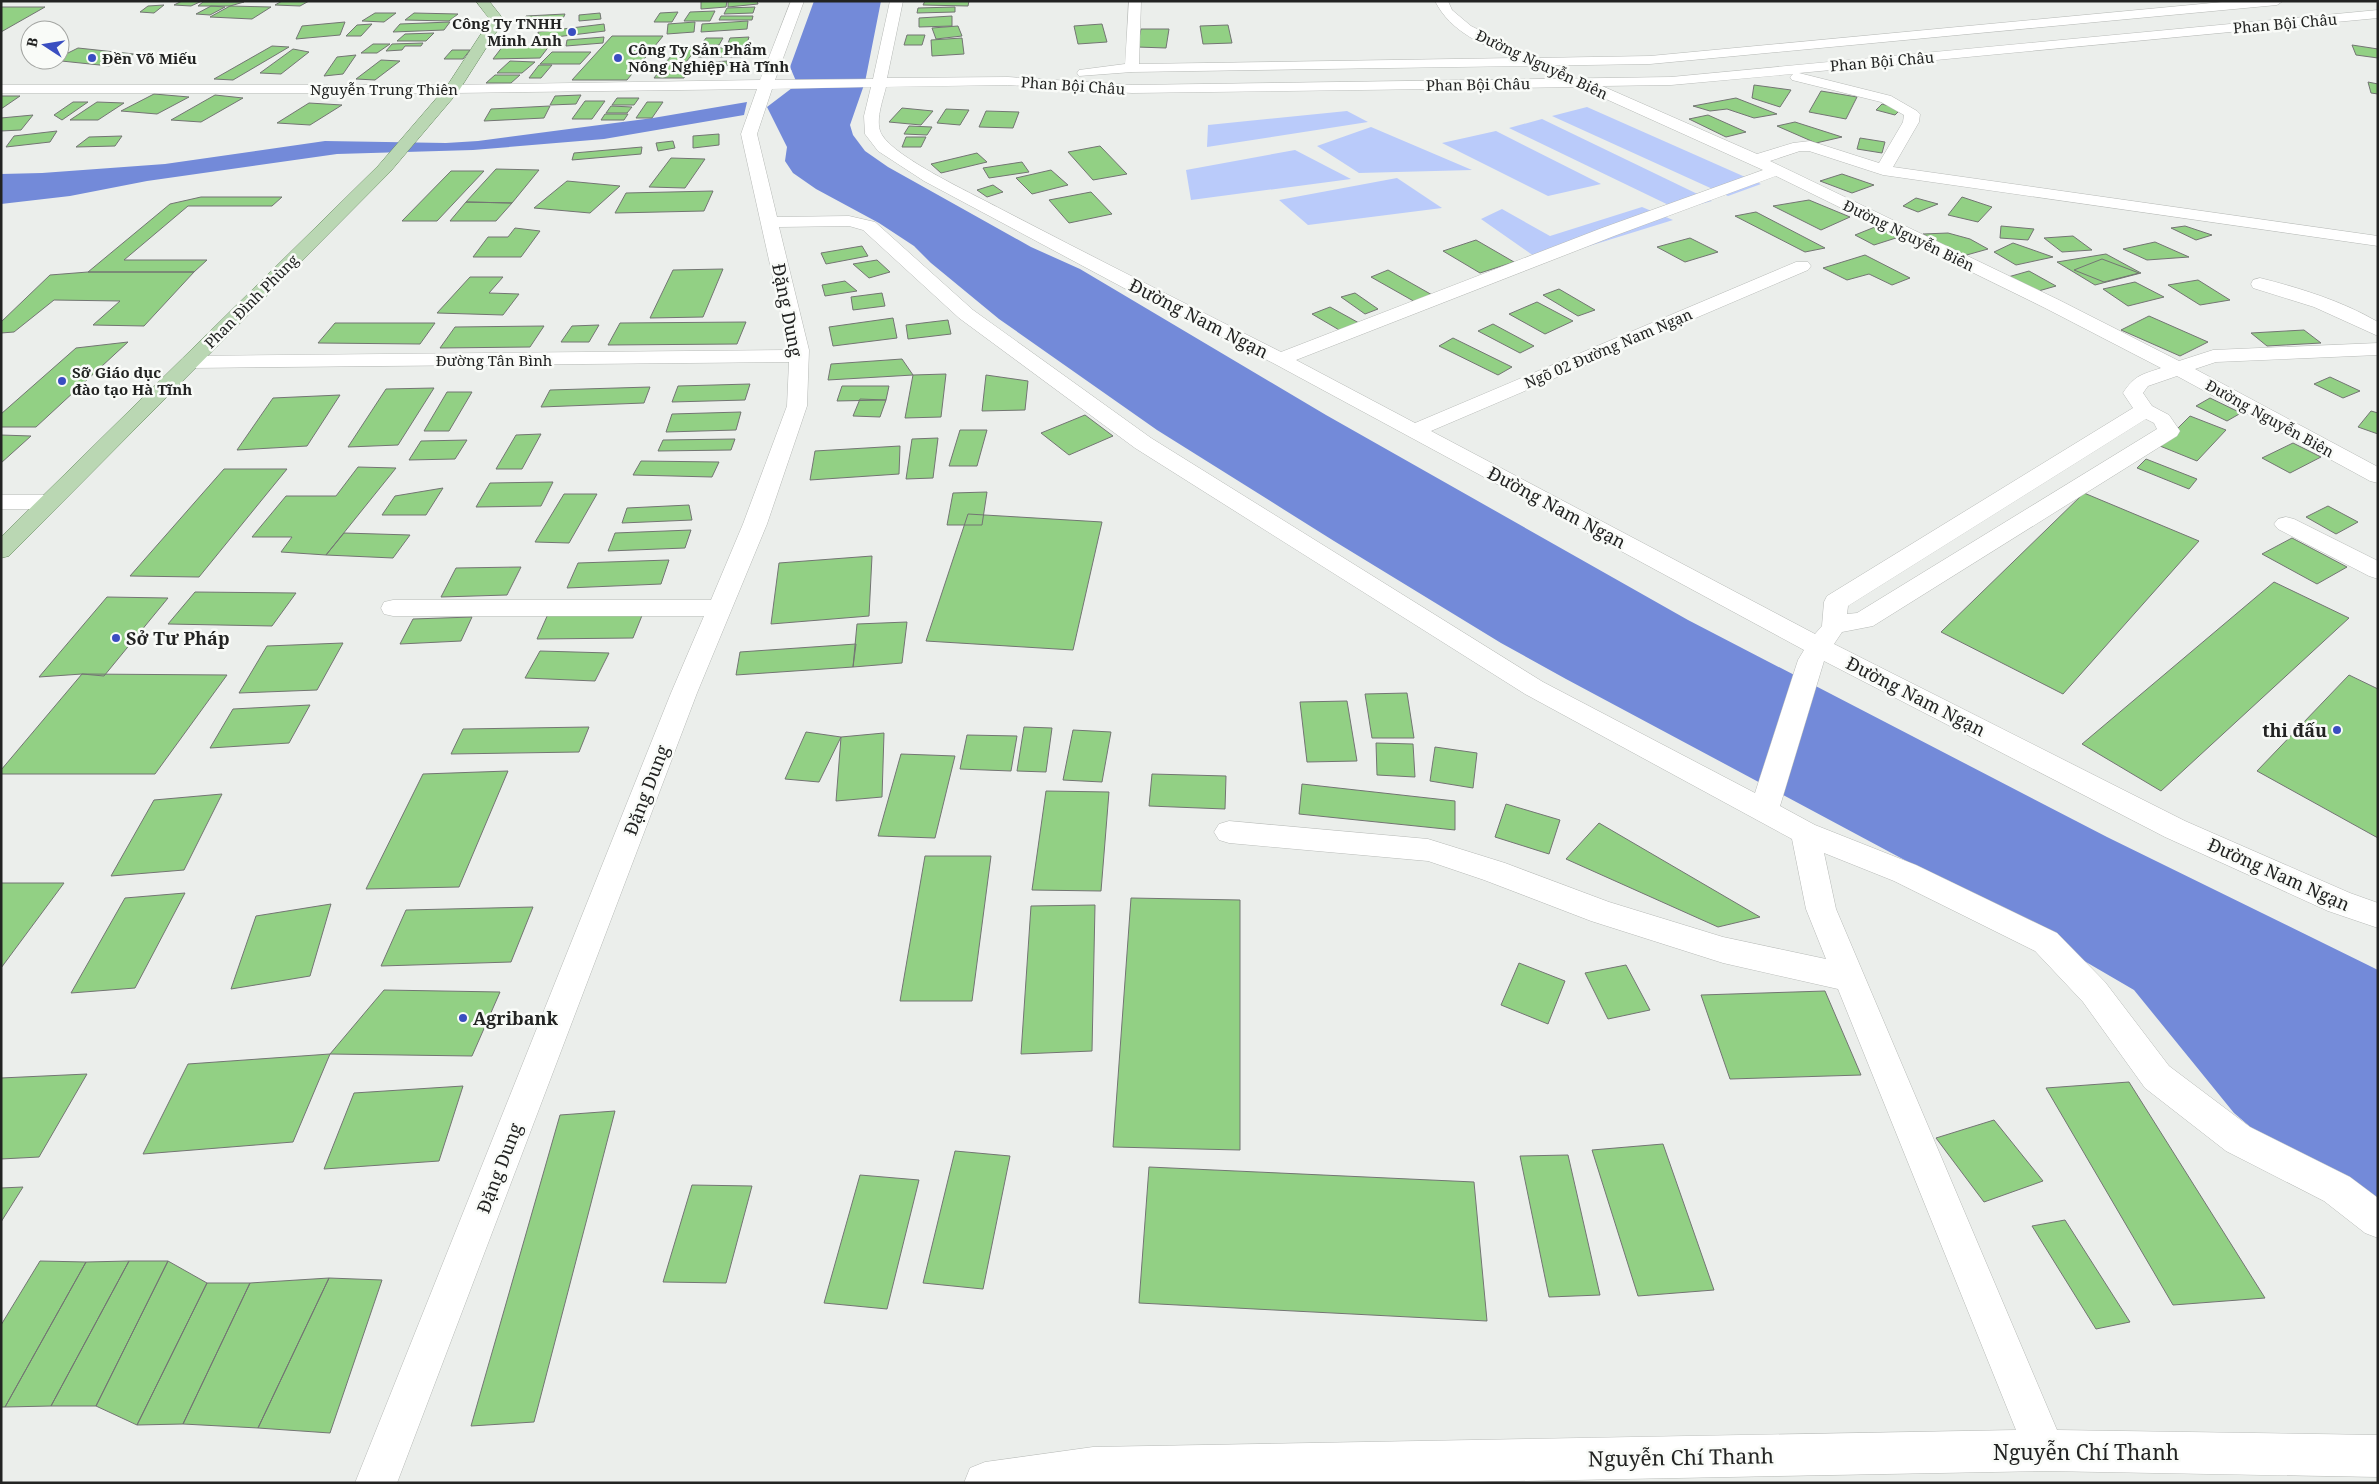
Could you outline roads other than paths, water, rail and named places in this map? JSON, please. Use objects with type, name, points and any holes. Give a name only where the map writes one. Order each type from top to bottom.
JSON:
[{"type":"main road","name":"Phan Đình Phùng","points":[[1,551],[410,140],[453,89],[497,20],[482,1]]},
{"type":"street","name":"Đặng Dung","points":[[376,1483],[684,693],[756,524],[797,406],[798,356],[750,134],[766,84],[798,1]]},
{"type":"street","name":"Đường Nam Ngạn","points":[[897,1],[872,116],[873,134],[884,148],[939,182],[1131,284],[1280,359],[1414,430],[1815,653],[2175,829],[2338,902],[2378,916]]},
{"type":"street","points":[[1132,68],[1134,1]]},
{"type":"street","name":"Đường Nguyễn Biên","points":[[1441,1],[1443,8],[1451,18],[1464,28],[1534,62],[1756,160],[1775,171],[2052,304],[2179,369],[2378,476]]},
{"type":"street","name":"Phan Bội Châu","points":[[1008,81],[1132,68],[1650,60],[2277,1]]},
{"type":"street","name":"Phan Bội Châu","points":[[1008,81],[1132,89],[1671,81],[2378,14]]},
{"type":"street","points":[[1772,72],[1886,98],[1909,111],[1912,114],[1911,122],[1883,170]]},
{"type":"street","name":"Nguyễn Trung Thiên","points":[[1,89],[453,89],[1008,81]]},
{"type":"street","points":[[1756,160],[1799,146],[1810,146],[1883,170],[2322,235],[2378,241]]},
{"type":"street","points":[[1280,359],[1608,232],[1775,171]]},
{"type":"street","points":[[769,222],[849,221],[869,226],[966,314],[1143,444],[1534,688],[1767,801],[1805,833],[1905,874],[2046,942],[2094,992],[2157,1077],[2238,1139],[2337,1189],[2378,1220]]},
{"type":"street","name":"Ngõ 02 Đường Nam Ngạn","points":[[1414,430],[1802,266]]},
{"type":"street","points":[[2260,284],[2327,303],[2360,318],[2378,330]]},
{"type":"street","points":[[1834,625],[1864,620],[2169,431],[2162,418],[2145,410],[2133,393],[2141,382],[2213,356],[2378,349]]},
{"type":"street","name":"Đường Tân Bình","points":[[190,362],[798,356]]},
{"type":"street","points":[[1767,801],[1815,653],[1834,625],[1836,602],[2145,410]]},
{"type":"street","points":[[1,502],[49,502]]},
{"type":"street","points":[[2286,524],[2378,571]]},
{"type":"street","points":[[393,608],[720,608]]},
{"type":"street","points":[[1229,832],[1428,850],[1494,871],[1602,912],[1723,950],[1849,978]]},
{"type":"street","points":[[1805,833],[1821,909],[2045,1450]]},
{"type":"street","name":"Nguyễn Chí Thanh","points":[[985,1483],[1093,1468],[2045,1450],[2378,1456]]},
{"type":"water","points":[[814,1],[881,1],[865,82],[850,125],[853,135],[865,151],[888,167],[1031,247],[1080,269],[1326,415],[1688,620],[2107,837],[2378,970],[2378,1203],[2297,1167],[2234,1113],[2134,990],[1983,902],[1501,643],[1157,430],[999,319],[931,263],[914,246],[879,223],[816,189],[793,173],[785,161],[787,147],[767,107],[792,88],[796,81],[790,67]]},
{"type":"water","points":[[747,102],[744,115],[604,139],[473,150],[337,154],[147,181],[70,196],[1,204],[1,174],[165,164],[325,141],[446,143],[478,141],[653,118]]},
{"type":"place","name":"Công Ty TNHH Minh Anh","points":[[572,32]]},
{"type":"place","name":"Đền Võ Miếu","points":[[92,58]]},
{"type":"place","name":"Công Ty Sản Phẩm Nông Nghiệp Hà Tĩnh","points":[[618,58]]},
{"type":"place","name":"Sỡ Giáo dục đào tạo Hà Tĩnh","points":[[62,381]]},
{"type":"place","name":"Sở Tư Pháp","points":[[116,638]]},
{"type":"place","name":"thi đấu","points":[[2337,730]]},
{"type":"place","name":"Agribank","points":[[463,1018]]}]
